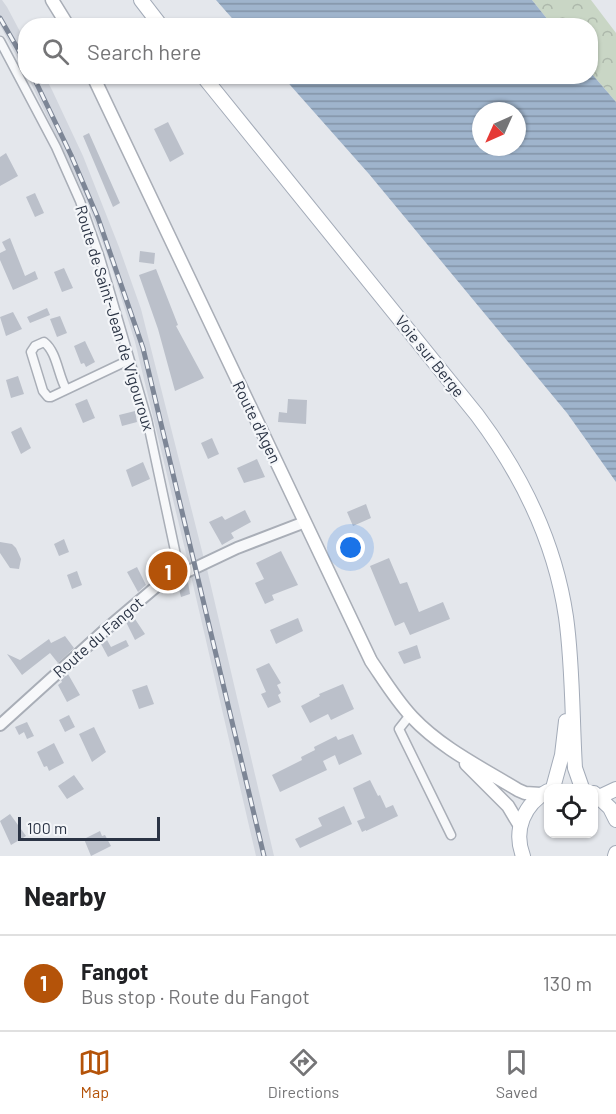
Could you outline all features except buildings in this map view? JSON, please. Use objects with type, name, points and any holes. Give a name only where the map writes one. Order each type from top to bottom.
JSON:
[{"type":"main road","points":[[52,0],[63,18]]},
{"type":"main road","points":[[141,0],[155,18]]},
{"type":"main road","name":"Route d'Agen","points":[[97,84],[371,661],[410,715],[450,748],[508,806],[520,826]]},
{"type":"main road","name":"Voie sur Berge","points":[[209,84],[465,399],[502,449],[534,508],[551,552],[566,617],[570,678]]},
{"type":"main road","points":[[570,678],[575,768],[581,784]]},
{"type":"main road","points":[[552,784],[562,756],[570,678]]},
{"type":"main road","name":"Route d'Agen","points":[[450,748],[518,790],[525,793],[544,791]]},
{"type":"main road","points":[[598,794],[616,789]]},
{"type":"main road","points":[[511,856],[521,850],[520,826],[527,808],[544,795]]},
{"type":"main road","points":[[598,797],[610,808],[616,820]]},
{"type":"street","name":"Route de Saint-Jean de Vigouroux","points":[[0,41],[18,75]]},
{"type":"street","name":"Route de Saint-Jean de Vigouroux","points":[[23,84],[56,147],[80,201],[100,258],[147,419],[180,574]]},
{"type":"street","points":[[66,389],[61,381],[51,347],[44,342],[35,346],[31,352],[46,395],[51,396],[129,360]]},
{"type":"street","name":"Route du Fangot","points":[[0,725],[157,586],[180,574],[305,522]]},
{"type":"street","points":[[410,715],[399,729],[451,835]]},
{"type":"shaded area","points":[[0,0],[2,0],[18,28],[18,59],[0,25]]},
{"type":"shaded area","points":[[31,84],[49,84],[52,90],[83,156],[141,309],[204,559],[189,566],[135,342],[111,265],[86,199]]},
{"type":"shaded area","points":[[207,569],[274,856],[256,856],[191,576]]},
{"type":"green space","points":[[532,0],[591,0],[616,33],[616,102],[598,81],[598,18],[546,18]]},
{"type":"water","points":[[216,0],[532,0],[546,18],[232,18]]},
{"type":"water","points":[[598,81],[616,102],[616,482],[567,413],[369,174],[289,84],[598,84]]},
{"type":"railway","points":[[0,18],[18,49]]},
{"type":"railway","points":[[37,84],[98,218],[143,348],[264,856]]},
{"type":"place","name":"Fangot","points":[[168,571]]}]
